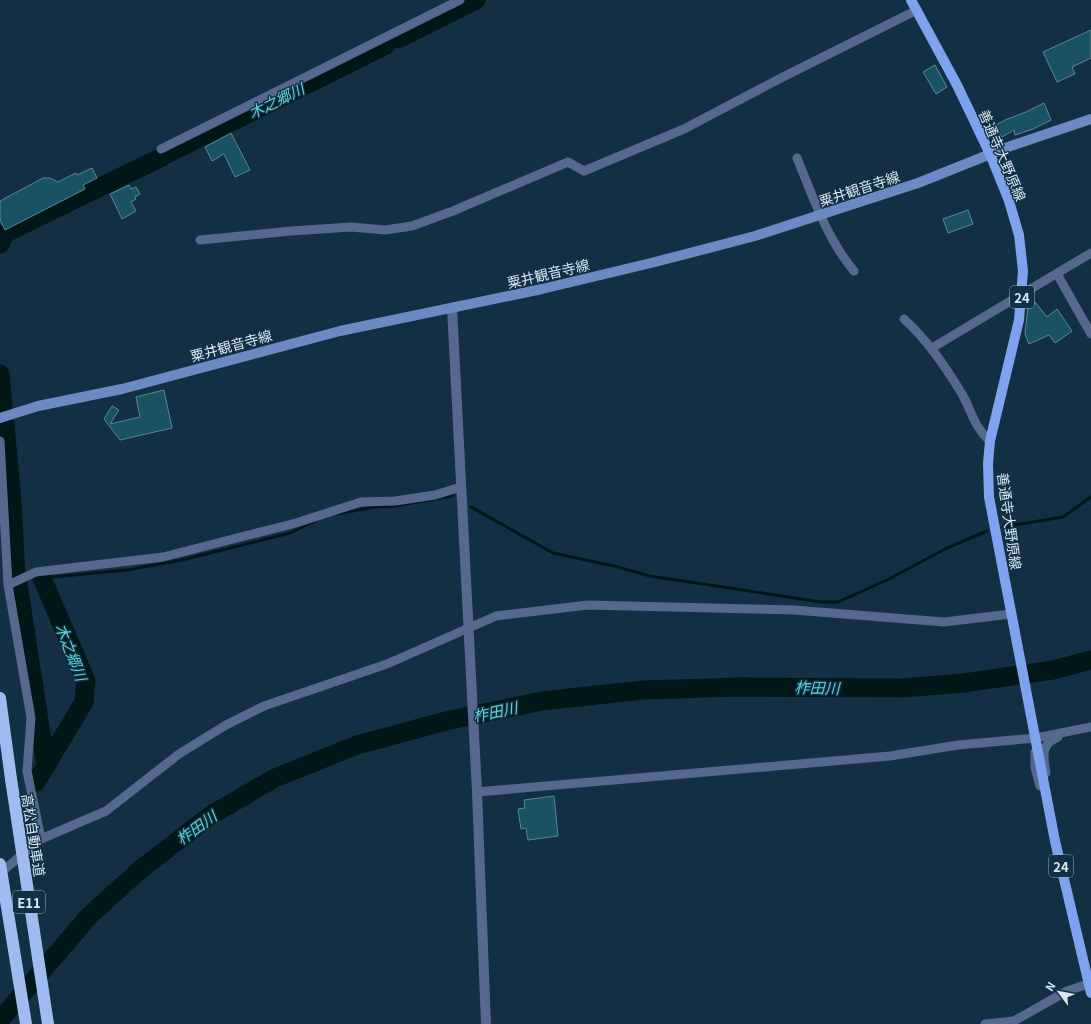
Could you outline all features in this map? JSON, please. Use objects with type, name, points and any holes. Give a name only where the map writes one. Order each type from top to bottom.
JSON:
[{"type":"highway","name":"高松自動車道","points":[[0,698],[10,779],[48,1024]]},
{"type":"highway","name":"E11","points":[[0,864],[26,1024]]},
{"type":"main road","name":"善通寺大野原線","points":[[911,0],[957,85],[990,154],[1009,201],[1019,235],[1023,271],[1022,295],[1014,348],[990,441],[988,464],[989,497],[1055,841],[1090,988]]},
{"type":"main road","name":"粟井観音寺線","points":[[0,418],[38,406],[122,389],[340,331],[452,308],[655,262],[755,236],[918,183],[990,154],[1091,119]]},
{"type":"street","points":[[161,149],[460,0]]},
{"type":"street","points":[[200,240],[351,227],[385,230],[412,226],[453,211],[568,162],[584,172],[684,129],[781,78],[917,10]]},
{"type":"street","points":[[797,158],[820,215],[846,262],[854,272]]},
{"type":"street","points":[[932,348],[1091,253]]},
{"type":"street","points":[[1057,274],[1091,334]]},
{"type":"street","points":[[452,308],[477,792],[486,1024]]},
{"type":"street","points":[[904,318],[932,348],[962,396],[980,433],[990,441]]},
{"type":"street","points":[[0,441],[4,485],[8,585],[31,718],[27,771],[41,839]]},
{"type":"street","points":[[8,585],[36,572],[163,557],[296,523],[361,502],[395,501],[422,497],[461,487]]},
{"type":"street","points":[[0,873],[41,839],[106,811],[179,754],[264,706],[387,664],[496,616],[588,605],[794,610],[944,622],[1011,614]]},
{"type":"street","points":[[477,792],[890,756],[958,746],[1036,738],[1091,727]]},
{"type":"street","points":[[1049,806],[1044,752],[1045,746],[1050,740],[1075,730]]},
{"type":"street","points":[[1036,738],[1035,767],[1055,841]]},
{"type":"street","points":[[985,1024],[1014,1021],[1067,991],[1090,988]]},
{"type":"building","points":[[1091,30],[1091,58],[1072,67],[1075,74],[1057,82],[1043,52]]},
{"type":"building","points":[[935,65],[947,87],[936,94],[923,72]]},
{"type":"building","points":[[1044,103],[1051,120],[1033,129],[1015,135],[1014,130],[1002,137],[1000,134],[997,136],[992,127]]},
{"type":"building","points":[[231,133],[250,170],[235,177],[224,154],[212,161],[205,147]]},
{"type":"building","points":[[92,168],[97,178],[83,185],[85,189],[5,230],[0,220],[0,201],[43,178],[50,178],[58,182],[76,173],[77,175]]},
{"type":"building","points":[[129,185],[131,189],[136,187],[140,194],[131,202],[136,211],[122,219],[110,194]]},
{"type":"building","points":[[968,210],[973,224],[948,233],[943,219]]},
{"type":"building","points":[[1035,302],[1047,317],[1057,309],[1072,331],[1055,343],[1049,335],[1029,344],[1025,334],[1028,307]]},
{"type":"building","points":[[164,390],[172,428],[120,440],[104,419],[112,406],[119,410],[110,424],[140,417],[136,397]]},
{"type":"building","points":[[554,796],[558,836],[528,840],[526,828],[521,829],[518,809],[525,808],[524,800]]},
{"type":"waterway","name":"木之郷川","points":[[398,39],[476,0]]},
{"type":"waterway","name":"木之郷川","points":[[167,154],[386,45]]},
{"type":"waterway","name":"木之郷川","points":[[0,244],[4,234],[162,157]]},
{"type":"waterway","name":"木之郷川","points":[[0,374],[3,406]]},
{"type":"waterway","name":"木之郷川","points":[[5,425],[12,501],[16,575]]},
{"type":"waterway","points":[[337,514],[452,496]]},
{"type":"waterway","points":[[1003,527],[1063,517],[1091,497]]},
{"type":"waterway","points":[[471,507],[553,553],[614,566],[650,576],[821,602],[838,602],[887,580],[947,548],[987,531]]},
{"type":"waterway","points":[[42,578],[127,570],[182,560],[290,533],[315,521]]},
{"type":"waterway","name":"木之郷川","points":[[36,782],[84,702],[86,681],[42,578]]},
{"type":"waterway","name":"木之郷川","points":[[18,584],[46,766]]},
{"type":"waterway","name":"柞田川","points":[[0,1020],[90,915],[141,869],[211,815],[275,778],[357,745],[446,721],[542,701],[643,690],[740,687],[903,688],[964,683],[1053,670],[1091,660]]}]
